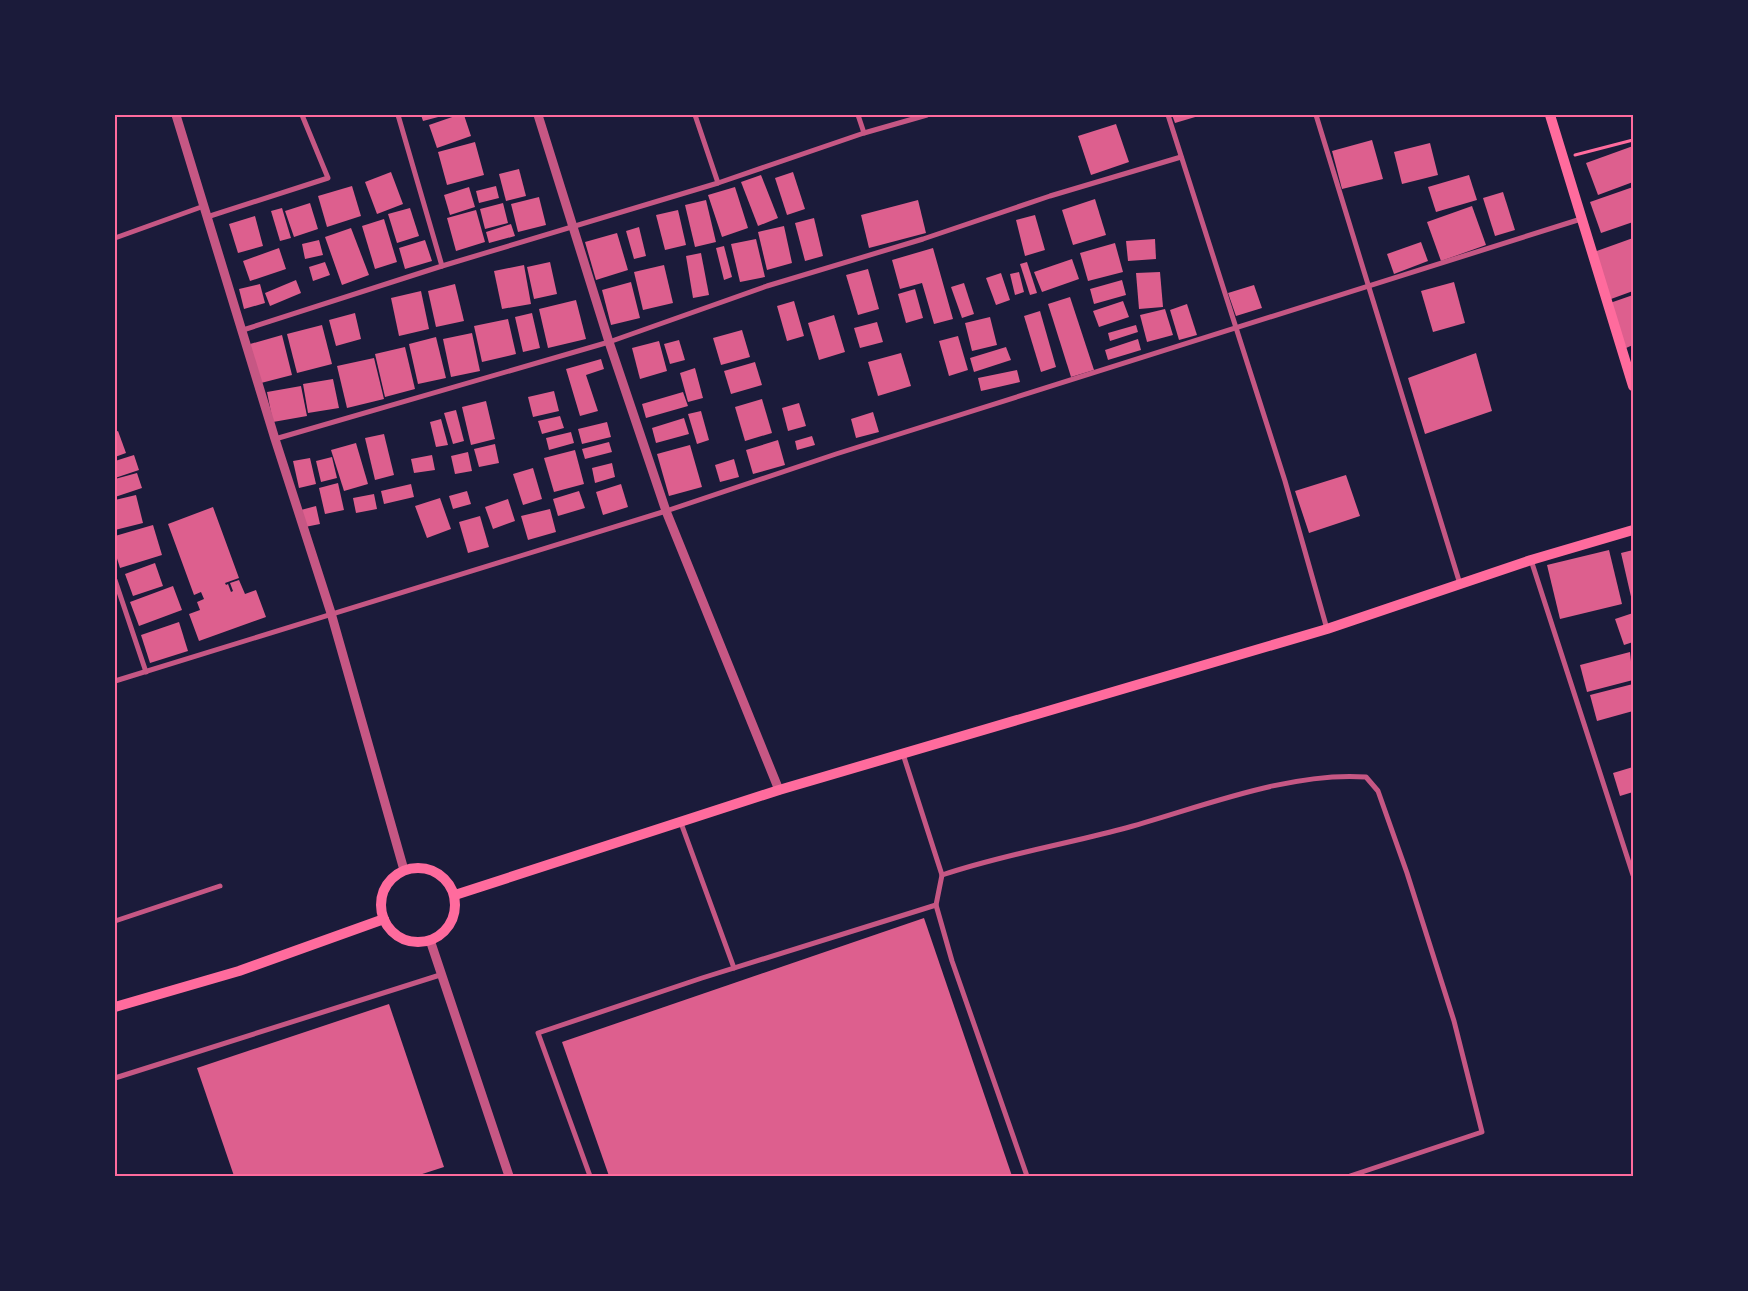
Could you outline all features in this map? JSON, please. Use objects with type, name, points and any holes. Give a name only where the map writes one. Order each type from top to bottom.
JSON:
[{"type":"main road","points":[[1550,115],[1633,386]]},
{"type":"main road","points":[[454,896],[779,790],[1327,629],[1531,560],[1633,530]]},
{"type":"main road","points":[[413,867],[432,870],[449,883],[454,896],[455,914],[451,924],[444,932],[430,940],[413,942],[403,939],[394,933],[384,919],[380,908],[384,889],[396,874],[404,870],[413,867]]},
{"type":"main road","points":[[115,1007],[239,971],[384,919]]},
{"type":"street","points":[[176,115],[275,439],[331,613],[404,870]]},
{"type":"street","points":[[207,217],[328,178],[302,115]]},
{"type":"street","points":[[398,115],[442,266]]},
{"type":"street","points":[[538,115],[574,225],[609,342],[666,510],[779,790]]},
{"type":"street","points":[[696,115],[718,183]]},
{"type":"street","points":[[858,115],[864,133]]},
{"type":"street","points":[[243,330],[574,225],[718,183],[864,133],[927,115]]},
{"type":"street","points":[[1168,115],[1238,329],[1285,481],[1327,629]]},
{"type":"street","points":[[1316,115],[1460,584]]},
{"type":"street","points":[[275,439],[609,342],[767,286],[922,239],[1050,196],[1181,157]]},
{"type":"street","points":[[115,238],[204,206]]},
{"type":"street","points":[[115,681],[666,510],[845,451],[1238,329],[1582,219]]},
{"type":"street","points":[[1531,560],[1633,875]]},
{"type":"street","points":[[115,580],[146,672]]},
{"type":"street","points":[[903,753],[942,875],[936,905],[952,961],[1027,1176]]},
{"type":"street","points":[[942,875],[985,861],[1048,848],[1280,786],[1342,775],[1366,777],[1378,791],[1407,874],[1454,1021],[1482,1132],[1350,1176]]},
{"type":"street","points":[[681,823],[734,968]]},
{"type":"street","points":[[115,921],[220,886]]},
{"type":"street","points":[[590,1176],[538,1033],[734,968],[936,905]]},
{"type":"street","points":[[430,940],[440,975],[509,1176]]},
{"type":"street","points":[[115,1078],[440,975]]},
{"type":"path","points":[[1563,158],[1633,140]]},
{"type":"building","points":[[421,115],[442,115],[442,116],[423,121]]},
{"type":"building","points":[[458,115],[464,115],[471,136],[437,148],[429,125]]},
{"type":"building","points":[[1172,115],[1202,115],[1175,123]]},
{"type":"building","points":[[1116,124],[1129,162],[1091,175],[1078,136]]},
{"type":"building","points":[[1372,140],[1383,179],[1342,189],[1332,151]]},
{"type":"building","points":[[475,142],[484,175],[447,185],[438,152]]},
{"type":"building","points":[[1430,143],[1438,175],[1402,184],[1394,152]]},
{"type":"building","points":[[1633,146],[1633,182],[1598,195],[1586,163]]},
{"type":"building","points":[[519,169],[526,196],[506,201],[499,174]]},
{"type":"building","points":[[391,172],[403,204],[377,214],[365,182]]},
{"type":"building","points":[[793,172],[805,209],[787,215],[775,178]]},
{"type":"building","points":[[761,175],[778,218],[758,226],[741,182]]},
{"type":"building","points":[[1469,175],[1477,200],[1436,212],[1428,187]]},
{"type":"building","points":[[352,186],[361,216],[327,227],[318,196]]},
{"type":"building","points":[[496,186],[499,198],[479,203],[476,191]]},
{"type":"building","points":[[469,187],[475,207],[450,215],[444,195]]},
{"type":"building","points":[[735,187],[748,228],[722,237],[708,195]]},
{"type":"building","points":[[1633,187],[1633,222],[1601,233],[1590,202]]},
{"type":"building","points":[[1503,192],[1515,230],[1495,236],[1483,198]]},
{"type":"building","points":[[539,197],[546,225],[518,232],[511,204]]},
{"type":"building","points":[[1095,199],[1106,235],[1073,245],[1062,210]]},
{"type":"building","points":[[706,200],[716,242],[695,247],[685,205]]},
{"type":"building","points":[[918,200],[926,233],[869,248],[861,215]]},
{"type":"building","points":[[310,203],[318,229],[294,237],[285,211]]},
{"type":"building","points":[[503,203],[508,223],[485,229],[480,209]]},
{"type":"building","points":[[1472,206],[1486,245],[1441,261],[1427,222]]},
{"type":"building","points":[[282,208],[291,238],[280,241],[271,211]]},
{"type":"building","points":[[410,208],[419,236],[397,243],[388,214]]},
{"type":"building","points":[[476,210],[485,242],[456,251],[447,218]]},
{"type":"building","points":[[678,210],[686,245],[665,250],[656,215]]},
{"type":"building","points":[[1035,215],[1045,250],[1025,256],[1016,220]]},
{"type":"building","points":[[255,216],[263,246],[238,253],[229,224]]},
{"type":"building","points":[[814,218],[823,256],[805,261],[795,223]]},
{"type":"building","points":[[384,219],[397,262],[375,269],[362,226]]},
{"type":"building","points":[[511,224],[515,236],[489,243],[486,232]]},
{"type":"building","points":[[784,226],[792,263],[767,270],[758,232]]},
{"type":"building","points":[[639,227],[646,256],[634,259],[626,231]]},
{"type":"building","points":[[351,228],[369,275],[342,285],[325,237]]},
{"type":"building","points":[[617,233],[628,270],[596,280],[585,242]]},
{"type":"building","points":[[1633,238],[1633,291],[1611,299],[1594,252]]},
{"type":"building","points":[[756,239],[765,277],[740,282],[731,244]]},
{"type":"building","points":[[1155,239],[1156,259],[1128,261],[1126,241]]},
{"type":"building","points":[[319,240],[323,255],[305,259],[302,244]]},
{"type":"building","points":[[425,240],[432,261],[405,269],[399,248]]},
{"type":"building","points":[[1421,242],[1428,261],[1394,274],[1387,254]]},
{"type":"building","points":[[1115,243],[1123,272],[1088,281],[1080,253]]},
{"type":"building","points":[[724,246],[732,277],[724,280],[716,248]]},
{"type":"building","points":[[279,248],[286,269],[250,281],[243,261]]},
{"type":"building","points":[[933,248],[953,319],[934,324],[922,283],[900,289],[892,260]]},
{"type":"building","points":[[701,253],[709,295],[693,298],[686,256]]},
{"type":"building","points":[[1072,259],[1079,279],[1042,292],[1034,272]]},
{"type":"building","points":[[325,262],[330,275],[313,281],[309,267]]},
{"type":"building","points":[[550,262],[557,294],[534,299],[527,267]]},
{"type":"building","points":[[1027,262],[1037,293],[1030,295],[1020,264]]},
{"type":"building","points":[[524,265],[531,304],[502,309],[494,271]]},
{"type":"building","points":[[664,265],[673,303],[643,310],[634,272]]},
{"type":"building","points":[[868,269],[879,309],[858,315],[846,275]]},
{"type":"building","points":[[1019,272],[1024,292],[1015,295],[1010,274]]},
{"type":"building","points":[[1160,272],[1163,307],[1139,309],[1136,273]]},
{"type":"building","points":[[1001,273],[1010,300],[996,305],[986,278]]},
{"type":"building","points":[[296,280],[301,293],[270,306],[265,293]]},
{"type":"building","points":[[1122,280],[1126,295],[1094,304],[1090,289]]},
{"type":"building","points":[[631,282],[640,318],[611,325],[602,290]]},
{"type":"building","points":[[1454,282],[1465,323],[1433,332],[1421,291]]},
{"type":"building","points":[[964,283],[974,314],[962,318],[951,287]]},
{"type":"building","points":[[260,284],[265,303],[244,309],[239,289]]},
{"type":"building","points":[[455,284],[464,321],[436,327],[428,291]]},
{"type":"building","points":[[1254,285],[1262,308],[1236,316],[1228,293]]},
{"type":"building","points":[[915,289],[923,318],[906,323],[898,294]]},
{"type":"building","points":[[421,291],[429,329],[399,336],[391,298]]},
{"type":"building","points":[[1633,295],[1633,345],[1626,348],[1610,303]]},
{"type":"building","points":[[1070,297],[1094,370],[1071,377],[1048,304]]},
{"type":"building","points":[[576,300],[586,339],[548,348],[539,309]]},
{"type":"building","points":[[794,301],[804,336],[787,341],[777,306]]},
{"type":"building","points":[[1123,301],[1129,317],[1099,327],[1093,311]]},
{"type":"building","points":[[1187,304],[1197,335],[1179,340],[1170,310]]},
{"type":"building","points":[[1165,309],[1173,335],[1147,342],[1140,315]]},
{"type":"building","points":[[1040,311],[1056,367],[1041,372],[1024,316]]},
{"type":"building","points":[[355,313],[361,339],[336,346],[329,320]]},
{"type":"building","points":[[532,313],[540,348],[523,352],[515,317]]},
{"type":"building","points":[[834,315],[845,352],[819,360],[808,323]]},
{"type":"building","points":[[990,317],[997,345],[972,351],[965,323]]},
{"type":"building","points":[[508,319],[516,354],[482,362],[474,326]]},
{"type":"building","points":[[877,322],[883,342],[860,348],[854,328]]},
{"type":"building","points":[[322,325],[332,364],[297,373],[287,334]]},
{"type":"building","points":[[1136,325],[1138,332],[1110,341],[1108,333]]},
{"type":"building","points":[[742,330],[750,357],[721,365],[713,338]]},
{"type":"building","points":[[472,333],[480,371],[451,377],[443,339]]},
{"type":"building","points":[[282,335],[292,375],[261,383],[250,344]]},
{"type":"building","points":[[958,336],[968,370],[949,376],[939,341]]},
{"type":"building","points":[[436,337],[446,378],[418,384],[409,344]]},
{"type":"building","points":[[1138,339],[1141,350],[1108,360],[1105,350]]},
{"type":"building","points":[[679,340],[685,360],[670,364],[664,344]]},
{"type":"building","points":[[659,341],[667,371],[640,379],[632,348]]},
{"type":"building","points":[[405,347],[415,389],[385,397],[375,354]]},
{"type":"building","points":[[1006,347],[1011,360],[974,372],[970,358]]},
{"type":"building","points":[[901,353],[911,386],[878,396],[868,362]]},
{"type":"building","points":[[1476,353],[1492,411],[1425,434],[1408,378]]},
{"type":"building","points":[[374,358],[384,399],[347,408],[337,366]]},
{"type":"building","points":[[601,359],[604,369],[586,375],[598,411],[580,416],[566,369]]},
{"type":"building","points":[[755,362],[762,385],[731,394],[724,371]]},
{"type":"building","points":[[695,368],[703,398],[688,402],[680,373]]},
{"type":"building","points":[[1017,370],[1020,382],[981,391],[978,378]]},
{"type":"building","points":[[333,379],[339,408],[308,413],[303,384]]},
{"type":"building","points":[[301,386],[307,416],[273,422],[267,392]]},
{"type":"building","points":[[554,391],[559,411],[533,417],[528,397]]},
{"type":"building","points":[[683,392],[688,406],[646,418],[642,404]]},
{"type":"building","points":[[762,399],[772,433],[745,441],[735,407]]},
{"type":"building","points":[[486,401],[495,439],[471,445],[462,407]]},
{"type":"building","points":[[799,403],[806,426],[788,431],[782,408]]},
{"type":"building","points":[[456,410],[464,441],[453,444],[444,413]]},
{"type":"building","points":[[701,411],[709,440],[697,444],[688,414]]},
{"type":"building","points":[[873,412],[879,432],[856,438],[851,419]]},
{"type":"building","points":[[560,416],[564,428],[542,434],[538,421]]},
{"type":"building","points":[[684,418],[689,434],[656,443],[652,428]]},
{"type":"building","points":[[441,419],[448,445],[436,447],[430,422]]},
{"type":"building","points":[[607,422],[611,437],[582,444],[578,429]]},
{"type":"building","points":[[118,431],[126,453],[115,457],[115,432]]},
{"type":"building","points":[[571,432],[574,443],[549,450],[546,438]]},
{"type":"building","points":[[384,434],[394,475],[375,480],[365,438]]},
{"type":"building","points":[[812,436],[815,445],[797,450],[795,441]]},
{"type":"building","points":[[778,440],[785,465],[753,474],[746,450]]},
{"type":"building","points":[[609,442],[612,452],[585,459],[582,449]]},
{"type":"building","points":[[356,443],[368,484],[344,491],[331,450]]},
{"type":"building","points":[[495,444],[499,463],[479,467],[474,449]]},
{"type":"building","points":[[690,445],[702,487],[669,496],[657,454]]},
{"type":"building","points":[[575,450],[584,484],[554,492],[544,458]]},
{"type":"building","points":[[468,452],[472,471],[455,474],[451,456]]},
{"type":"building","points":[[134,455],[139,470],[115,478],[115,461]]},
{"type":"building","points":[[432,455],[435,470],[414,473],[411,459]]},
{"type":"building","points":[[332,457],[337,478],[321,482],[316,461]]},
{"type":"building","points":[[310,458],[316,484],[299,488],[293,461]]},
{"type":"building","points":[[734,459],[739,477],[720,482],[715,465]]},
{"type":"building","points":[[612,463],[615,477],[595,483],[592,468]]},
{"type":"building","points":[[533,468],[542,499],[523,505],[513,474]]},
{"type":"building","points":[[137,473],[142,488],[115,497],[115,479]]},
{"type":"building","points":[[1346,475],[1360,516],[1309,533],[1295,491]]},
{"type":"building","points":[[338,483],[344,510],[325,514],[319,488]]},
{"type":"building","points":[[411,484],[414,497],[384,504],[381,491]]},
{"type":"building","points":[[621,484],[628,507],[603,515],[596,492]]},
{"type":"building","points":[[467,491],[471,504],[453,509],[449,496]]},
{"type":"building","points":[[579,491],[585,508],[558,516],[553,499]]},
{"type":"building","points":[[374,494],[377,509],[356,513],[353,498]]},
{"type":"building","points":[[136,495],[143,523],[115,530],[115,500]]},
{"type":"building","points":[[440,498],[451,529],[427,538],[415,506]]},
{"type":"building","points":[[508,499],[515,521],[493,529],[485,507]]},
{"type":"building","points":[[316,506],[320,524],[305,527],[301,510]]},
{"type":"building","points":[[213,507],[239,578],[225,583],[226,585],[228,584],[231,592],[233,591],[230,583],[239,580],[245,594],[256,590],[266,617],[199,641],[189,614],[200,610],[197,602],[204,599],[201,592],[194,595],[168,524]]},
{"type":"building","points":[[550,509],[556,532],[528,540],[521,516]]},
{"type":"building","points":[[480,516],[489,547],[468,553],[459,522]]},
{"type":"building","points":[[153,525],[162,555],[120,568],[115,552],[115,536]]},
{"type":"building","points":[[1609,550],[1622,604],[1560,619],[1547,565]]},
{"type":"building","points":[[1633,550],[1633,601],[1632,601],[1621,553]]},
{"type":"building","points":[[155,563],[163,586],[133,596],[125,574]]},
{"type":"building","points":[[173,586],[182,610],[139,626],[130,602]]},
{"type":"building","points":[[1633,613],[1633,642],[1624,645],[1615,619]]},
{"type":"building","points":[[179,622],[188,651],[150,663],[141,635]]},
{"type":"building","points":[[1630,652],[1633,680],[1587,692],[1580,665]]},
{"type":"building","points":[[1633,684],[1633,711],[1597,721],[1590,695]]},
{"type":"building","points":[[1633,767],[1633,792],[1620,796],[1613,773]]},
{"type":"building","points":[[924,918],[1012,1176],[609,1176],[562,1042]]},
{"type":"building","points":[[389,1004],[444,1167],[416,1176],[234,1176],[197,1068]]}]
